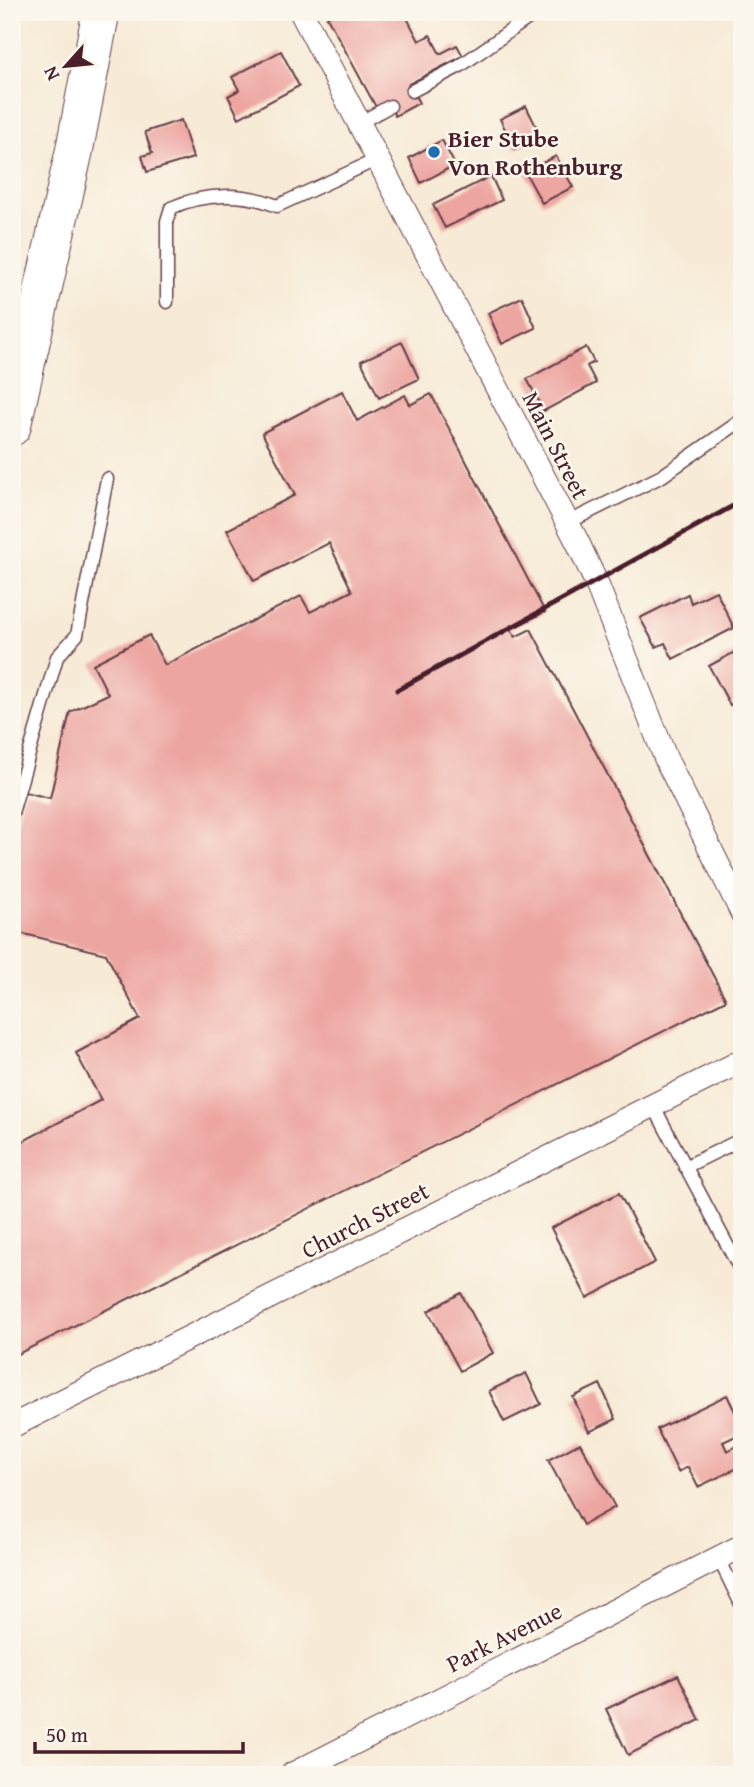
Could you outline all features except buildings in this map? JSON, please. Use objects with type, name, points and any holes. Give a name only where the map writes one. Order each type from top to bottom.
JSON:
[{"type":"main road","points":[[12,427],[74,152],[101,12]]},
{"type":"street","name":"Main Street","points":[[301,12],[596,582],[671,771],[742,914]]},
{"type":"street","name":"Church Street","points":[[12,1426],[742,1061]]},
{"type":"street","name":"Park Avenue","points":[[291,1775],[742,1546]]},
{"type":"lane","points":[[412,92],[460,66],[537,12]]},
{"type":"lane","points":[[359,123],[390,106]]},
{"type":"lane","points":[[167,302],[167,221],[171,208],[186,201],[214,197],[259,199],[277,206],[378,159]]},
{"type":"lane","points":[[567,523],[662,476],[742,420]]},
{"type":"lane","points":[[12,813],[57,657],[77,635],[107,479]]},
{"type":"lane","points":[[653,1105],[742,1273]]},
{"type":"lane","points":[[685,1167],[742,1139]]},
{"type":"lane","points":[[718,1558],[742,1606]]},
{"type":"railway","points":[[397,690],[742,501]]},
{"type":"place","name":"Bier Stube Von Rothenburg","points":[[434,152]]}]
